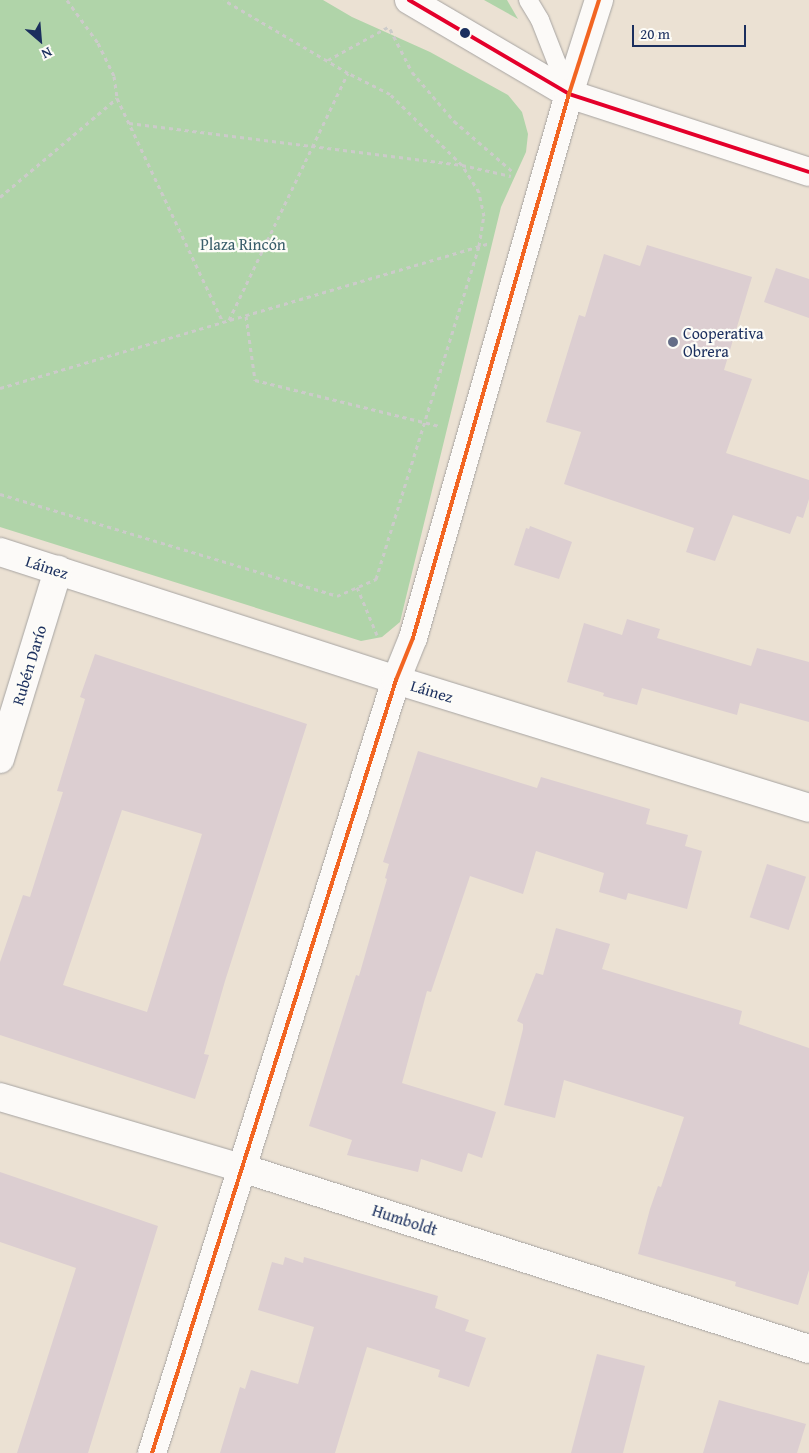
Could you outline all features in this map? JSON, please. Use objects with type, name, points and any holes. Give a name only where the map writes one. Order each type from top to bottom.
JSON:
[{"type":"street","points":[[409,0],[569,94],[809,172]]},
{"type":"street","points":[[152,1453],[396,680],[416,629],[529,232],[531,186],[569,94],[598,0]]},
{"type":"street","name":"Láinez","points":[[0,552],[396,680],[809,808]]},
{"type":"street","name":"Rubén Darío","points":[[0,759],[58,570]]},
{"type":"street","name":"Humboldt","points":[[0,1097],[242,1168],[809,1349]]},
{"type":"lane","points":[[528,0],[540,20],[569,94]]},
{"type":"path","points":[[67,0],[98,43],[114,76],[117,98],[222,322]]},
{"type":"path","points":[[0,494],[337,596],[376,579],[479,246],[484,216],[479,192],[462,165],[390,94],[348,73],[224,0]]},
{"type":"path","points":[[385,20],[412,72],[454,122],[495,159],[531,186]]},
{"type":"path","points":[[328,60],[389,27]]},
{"type":"path","points":[[229,320],[348,73]]},
{"type":"path","points":[[0,197],[117,98]]},
{"type":"path","points":[[129,122],[462,165],[531,186]]},
{"type":"path","points":[[0,388],[529,232]]},
{"type":"path","points":[[246,316],[255,380],[424,423]]},
{"type":"green space","name":"Plaza Rincón","points":[[0,0],[323,0],[352,17],[430,52],[508,95],[522,112],[528,134],[526,152],[501,207],[400,622],[382,637],[361,641],[0,527]]},
{"type":"green space","points":[[484,0],[507,0],[518,19]]},
{"type":"building","points":[[647,245],[752,277],[724,370],[752,379],[726,453],[809,480],[809,499],[803,518],[797,516],[790,534],[733,515],[715,561],[686,552],[694,528],[564,484],[581,432],[546,422],[579,315],[585,317],[604,254],[640,266]]},
{"type":"building","points":[[776,268],[809,279],[809,318],[764,302]]},
{"type":"building","points":[[530,526],[572,542],[559,579],[514,565],[526,528],[529,529]]},
{"type":"building","points":[[627,619],[660,629],[657,638],[751,666],[757,648],[809,662],[809,722],[740,703],[737,715],[642,688],[637,705],[603,696],[604,693],[567,682],[584,623],[622,635]]},
{"type":"building","points":[[95,654],[307,724],[225,981],[204,1054],[209,1055],[195,1099],[0,1035],[0,962],[23,895],[30,897],[63,792],[57,791],[85,699],[80,697]],"holes":[[[122,810],[202,834],[147,1012],[63,985]]]},
{"type":"building","points":[[418,751],[537,788],[541,777],[650,809],[646,824],[688,835],[685,846],[702,851],[687,909],[628,893],[626,900],[599,892],[604,873],[536,851],[523,894],[470,876],[431,992],[427,991],[402,1083],[496,1112],[482,1158],[468,1153],[462,1172],[421,1159],[418,1172],[347,1155],[352,1140],[309,1126],[356,975],[359,976],[387,879],[385,878],[389,864],[383,862]]},
{"type":"building","points":[[767,864],[806,877],[789,930],[750,917]]},
{"type":"building","points":[[556,928],[610,944],[602,969],[742,1011],[739,1024],[809,1048],[809,1270],[798,1305],[735,1286],[736,1282],[638,1254],[650,1209],[658,1186],[661,1187],[684,1117],[564,1080],[555,1118],[504,1105],[523,1029],[523,1024],[517,1021],[536,973],[543,975]]},
{"type":"building","points":[[0,1172],[158,1226],[88,1453],[17,1453],[76,1268],[0,1242]]},
{"type":"building","points":[[285,1257],[303,1263],[304,1257],[438,1296],[435,1308],[469,1320],[465,1331],[486,1338],[469,1387],[438,1377],[440,1370],[367,1347],[335,1453],[220,1453],[240,1387],[245,1389],[251,1370],[298,1384],[314,1327],[258,1310],[272,1262],[283,1265]]},
{"type":"building","points":[[597,1354],[645,1366],[623,1453],[571,1453]]},
{"type":"building","points":[[719,1400],[806,1424],[797,1453],[703,1453]]},
{"type":"transit line","points":[[409,0],[569,94],[809,172]]},
{"type":"transit line","points":[[152,1453],[396,680],[413,638],[569,94],[599,0]]},
{"type":"place","name":"Cooperativa Obrera","points":[[673,342]]}]
